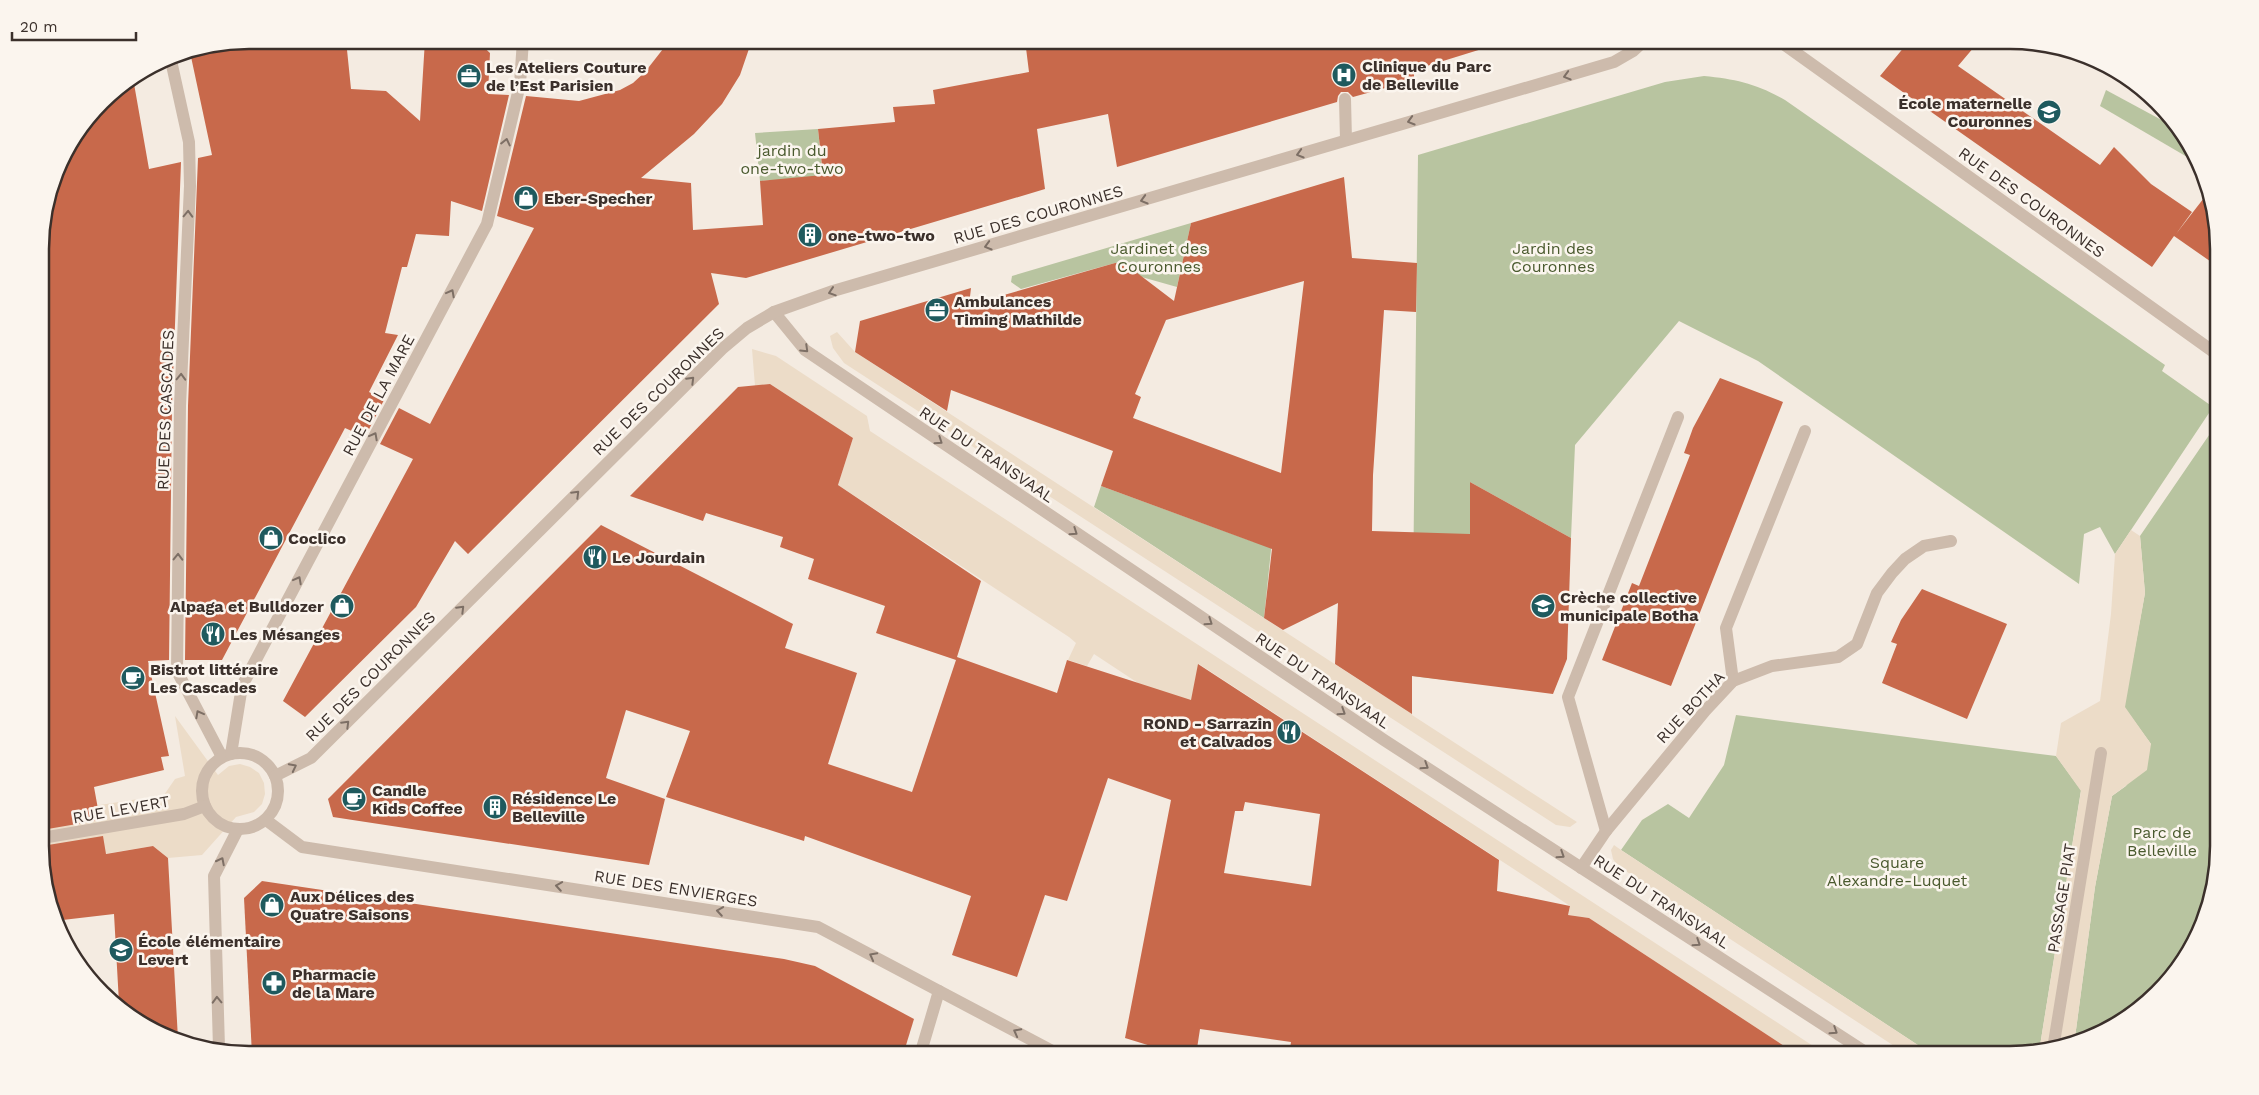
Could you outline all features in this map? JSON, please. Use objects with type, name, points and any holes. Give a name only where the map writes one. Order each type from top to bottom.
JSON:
[{"type":"street","name":"RUE DE LA MARE","points":[[227,755],[242,686],[487,224],[520,84],[522,49]]},
{"type":"street","name":"RUE DES COURONNES","points":[[275,776],[311,758],[722,349],[747,328],[774,312],[834,291],[1614,62],[1634,49]]},
{"type":"street","name":"RUE DES COURONNES","points":[[1791,49],[2210,349]]},
{"type":"street","name":"RUE DES CASCADES","points":[[172,64],[189,142],[190,186],[180,406],[177,672],[227,755]]},
{"type":"street","points":[[1345,100],[1346,140]]},
{"type":"street","name":"RUE DU TRANSVAAL","points":[[774,312],[805,350],[1302,685],[1856,1046]]},
{"type":"street","points":[[1606,830],[1568,697],[1678,417]]},
{"type":"street","points":[[1733,681],[1726,628],[1805,432]]},
{"type":"street","name":"RUE BOTHA","points":[[1581,868],[1606,830],[1705,711],[1733,681],[1772,666],[1838,657],[1857,644],[1877,593],[1892,573],[1905,560],[1924,546],[1951,541]]},
{"type":"street","points":[[244,752],[261,759],[270,766],[275,776],[279,787],[278,799],[266,820],[250,830],[237,831],[216,821],[205,806],[202,786],[205,775],[211,766],[227,755],[244,752]]},
{"type":"street","name":"PASSAGE PIAT","points":[[2054,1041],[2101,753]]},
{"type":"street","name":"RUE LEVERT","points":[[49,837],[184,814],[205,806]]},
{"type":"street","name":"RUE DES ENVIERGES","points":[[266,820],[302,846],[818,927],[1043,1046]]},
{"type":"street","points":[[219,1044],[214,876],[237,831]]},
{"type":"street","points":[[923,1046],[939,991]]},
{"type":"green space","name":"Jardin des Couronnes","points":[[1704,76],[1726,79],[1746,83],[1785,100],[2165,365],[2162,371],[2210,405],[2210,412],[2115,554],[2100,527],[2084,534],[2079,584],[1758,361],[1679,321],[1575,445],[1571,538],[1470,482],[1471,683],[1412,676],[1418,155],[1665,82]]},
{"type":"green space","points":[[2106,90],[2165,122],[2177,137],[2189,158],[2100,106]]},
{"type":"green space","name":"jardin du one-two-two","points":[[818,129],[822,168],[851,185],[774,180],[760,181],[755,133]]},
{"type":"green space","name":"Jardinet des Couronnes","points":[[1191,223],[1177,287],[1138,276],[1115,263],[1021,289],[1011,282],[1012,276]]},
{"type":"green space","name":"Parc de Belleville","points":[[2210,434],[2209,873],[2200,911],[2190,935],[2177,958],[2161,978],[2122,1013],[2099,1026],[2075,1036],[2095,887],[2112,796],[2126,786],[2151,744],[2124,707],[2145,593],[2140,536]]},
{"type":"green space","points":[[1279,472],[1264,618],[1094,507],[1101,486],[1254,542]]},
{"type":"green space","name":"Square Alexandre-Luquet","points":[[1736,715],[2056,756],[2081,790],[2040,1044],[2024,1046],[1919,1046],[1621,850],[1642,820],[1668,804],[1689,818],[1724,765]]},
{"type":"shaded area","points":[[837,332],[855,352],[1370,687],[1394,702],[1412,706],[1412,715],[1577,822],[1570,827],[1556,825],[844,363],[833,348],[830,336]]},
{"type":"shaded area","points":[[752,349],[776,356],[867,416],[870,431],[1813,1046],[1784,1046],[1589,918],[1568,915],[1570,906],[1199,664],[1188,716],[1094,654],[1087,666],[1068,660],[1076,643],[1069,637],[838,485],[853,438],[770,384],[755,386]]},
{"type":"shaded area","points":[[2131,530],[2140,536],[2145,593],[2125,707],[2151,744],[2147,770],[2112,796],[2095,887],[2075,1036],[2040,1044],[2081,791],[2056,756],[2061,723],[2100,701],[2111,614],[2115,554]]},
{"type":"shaded area","points":[[175,716],[218,775],[229,766],[240,764],[250,767],[259,773],[264,783],[265,794],[262,804],[254,812],[236,817],[202,855],[168,858],[153,846],[49,863],[49,813],[164,795],[175,779],[185,776]]},
{"type":"shaded area","points":[[1614,845],[1919,1046],[1894,1046],[1618,866],[1613,859],[1611,850]]},
{"type":"building","points":[[347,49],[351,89],[386,91],[420,121],[424,49],[486,49],[490,53],[488,94],[509,95],[482,211],[451,201],[449,236],[416,234],[407,267],[402,267],[385,333],[398,335],[369,392],[384,400],[365,437],[345,428],[222,660],[185,660],[188,406],[198,158],[212,155],[191,57],[222,50]]},
{"type":"building","points":[[663,49],[749,49],[740,75],[722,104],[694,134],[641,178],[691,183],[693,230],[763,225],[760,181],[823,175],[818,129],[895,122],[893,107],[935,104],[933,90],[1029,72],[1026,49],[1482,49],[1414,70],[1414,80],[1353,97],[1348,92],[1341,92],[1337,102],[1117,167],[1108,114],[1037,129],[1045,189],[746,278],[711,273],[719,304],[468,554],[455,541],[416,607],[305,717],[283,701],[413,459],[380,444],[399,408],[430,424],[534,228],[497,216],[526,96],[579,101],[620,90],[633,83],[645,72]]},
{"type":"building","points":[[1902,49],[1972,49],[1958,66],[2100,165],[2114,147],[2151,184],[2192,212],[2176,234],[2203,199],[2209,222],[2210,261],[2174,236],[2152,267],[1880,76]]},
{"type":"building","points":[[134,84],[149,169],[181,162],[172,406],[169,660],[148,661],[169,756],[161,757],[164,770],[94,787],[100,820],[49,829],[49,235],[50,222],[59,184],[75,148],[107,107]]},
{"type":"building","points":[[1344,177],[1352,258],[1417,263],[1416,312],[1384,310],[1373,475],[1372,531],[1470,534],[1470,482],[1571,538],[1567,659],[1553,694],[1412,676],[1412,714],[1335,664],[1338,603],[1283,630],[1264,618],[1272,549],[1101,486],[1113,451],[951,390],[947,411],[855,352],[860,321],[971,288],[969,305],[1115,263],[1122,263],[1128,266],[1174,301],[1191,223]],"holes":[[[1304,281],[1281,473],[1133,418],[1141,397],[1135,394],[1166,320]]]},
{"type":"building","points":[[1720,378],[1783,402],[1671,686],[1602,660],[1632,583],[1639,586],[1690,455],[1684,453],[1693,428]]},
{"type":"building","points":[[770,384],[853,438],[838,485],[981,581],[957,657],[1057,693],[1067,660],[1191,700],[1198,664],[1499,860],[1497,891],[1570,906],[1568,915],[1589,918],[1784,1046],[1290,1046],[1291,1042],[1200,1029],[1197,1046],[1151,1046],[1125,1038],[1171,800],[1108,778],[1067,901],[1045,895],[1017,977],[952,955],[971,896],[805,836],[804,841],[666,797],[690,731],[626,710],[606,778],[665,799],[649,865],[333,817],[328,799],[601,525],[793,624],[785,648],[857,673],[828,764],[912,792],[956,660],[876,633],[885,606],[808,579],[814,559],[780,547],[783,537],[706,513],[703,521],[630,496],[738,387]],"holes":[[[1245,802],[1320,814],[1311,886],[1224,873],[1235,811],[1243,811]]]},
{"type":"building","points":[[1922,589],[2007,624],[1967,719],[1882,683],[1897,644],[1891,642],[1901,620]]},
{"type":"building","name":"École élémentaire Levert","points":[[103,836],[106,854],[153,846],[168,858],[178,1033],[148,1020],[119,998],[114,914],[63,920],[50,873],[49,845]]},
{"type":"building","points":[[262,881],[784,959],[815,966],[914,1019],[906,1046],[252,1046],[244,898]]},
{"type":"place","name":"Clinique du Parc de Belleville","points":[[1344,75]]},
{"type":"place","name":"Les Ateliers Couture de l’Est Parisien","points":[[469,76]]},
{"type":"place","name":"École maternelle Couronnes","points":[[2049,112]]},
{"type":"place","name":"Eber-Specher","points":[[526,198]]},
{"type":"place","name":"one-two-two","points":[[810,235]]},
{"type":"place","name":"Ambulances Timing Mathilde","points":[[937,310]]},
{"type":"place","name":"Coclico","points":[[271,538]]},
{"type":"place","name":"Le Jourdain","points":[[595,557]]},
{"type":"place","name":"Alpaga et Bulldozer","points":[[342,606]]},
{"type":"place","name":"Crèche collective municipale Botha","points":[[1543,606]]},
{"type":"place","name":"Les Mésanges","points":[[213,634]]},
{"type":"place","name":"Bistrot littéraire Les Cascades","points":[[133,678]]},
{"type":"place","name":"ROND - Sarrazin et Calvados","points":[[1289,732]]},
{"type":"place","name":"Candle Kids Coffee","points":[[354,799]]},
{"type":"place","name":"Résidence Le Belleville","points":[[495,807]]},
{"type":"place","name":"Aux Délices des Quatre Saisons","points":[[272,905]]},
{"type":"place","name":"École élémentaire Levert","points":[[121,950]]},
{"type":"place","name":"Pharmacie de la Mare","points":[[274,983]]}]
